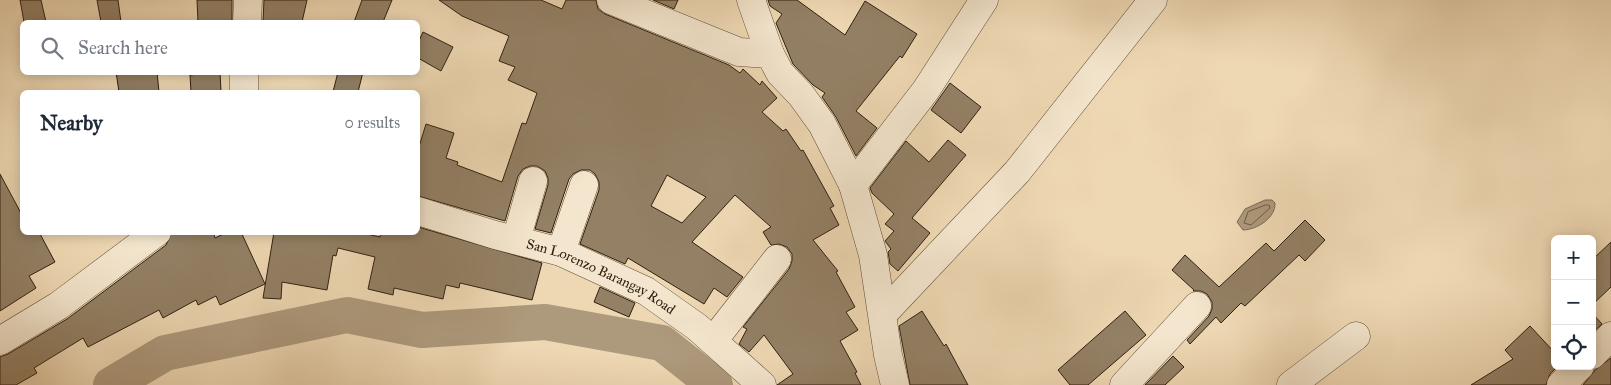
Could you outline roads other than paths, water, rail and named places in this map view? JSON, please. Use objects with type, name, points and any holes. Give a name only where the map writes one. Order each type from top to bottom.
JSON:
[{"type":"street","points":[[247,20],[248,0]]},
{"type":"street","points":[[610,0],[739,52],[770,54]]},
{"type":"street","points":[[752,0],[770,54],[780,73],[801,95],[822,124],[853,185],[873,255],[888,355],[895,385]]},
{"type":"street","points":[[853,185],[926,90],[984,0]]},
{"type":"street","points":[[883,314],[1017,172],[1153,0]]},
{"type":"street","points":[[244,75],[244,90]]},
{"type":"street","points":[[516,240],[533,181]]},
{"type":"street","points":[[561,252],[584,185]]},
{"type":"street","name":"San Lorenzo Barangay Road","points":[[420,211],[561,252],[646,291],[712,341],[762,385]]},
{"type":"street","points":[[0,341],[58,306],[153,235]]},
{"type":"street","points":[[712,341],[777,259]]},
{"type":"street","points":[[1124,385],[1197,306]]},
{"type":"street","points":[[1291,385],[1356,336]]},
{"type":"street","points":[[1596,351],[1611,336]]},
{"type":"street","points":[[1561,385],[1576,370]]},
{"type":"water","points":[[1265,200],[1272,200],[1275,203],[1272,214],[1254,228],[1243,230],[1237,222],[1245,209]]},
{"type":"waterway","points":[[111,385],[165,353],[347,315],[422,330],[545,322],[662,343],[715,385]]}]
